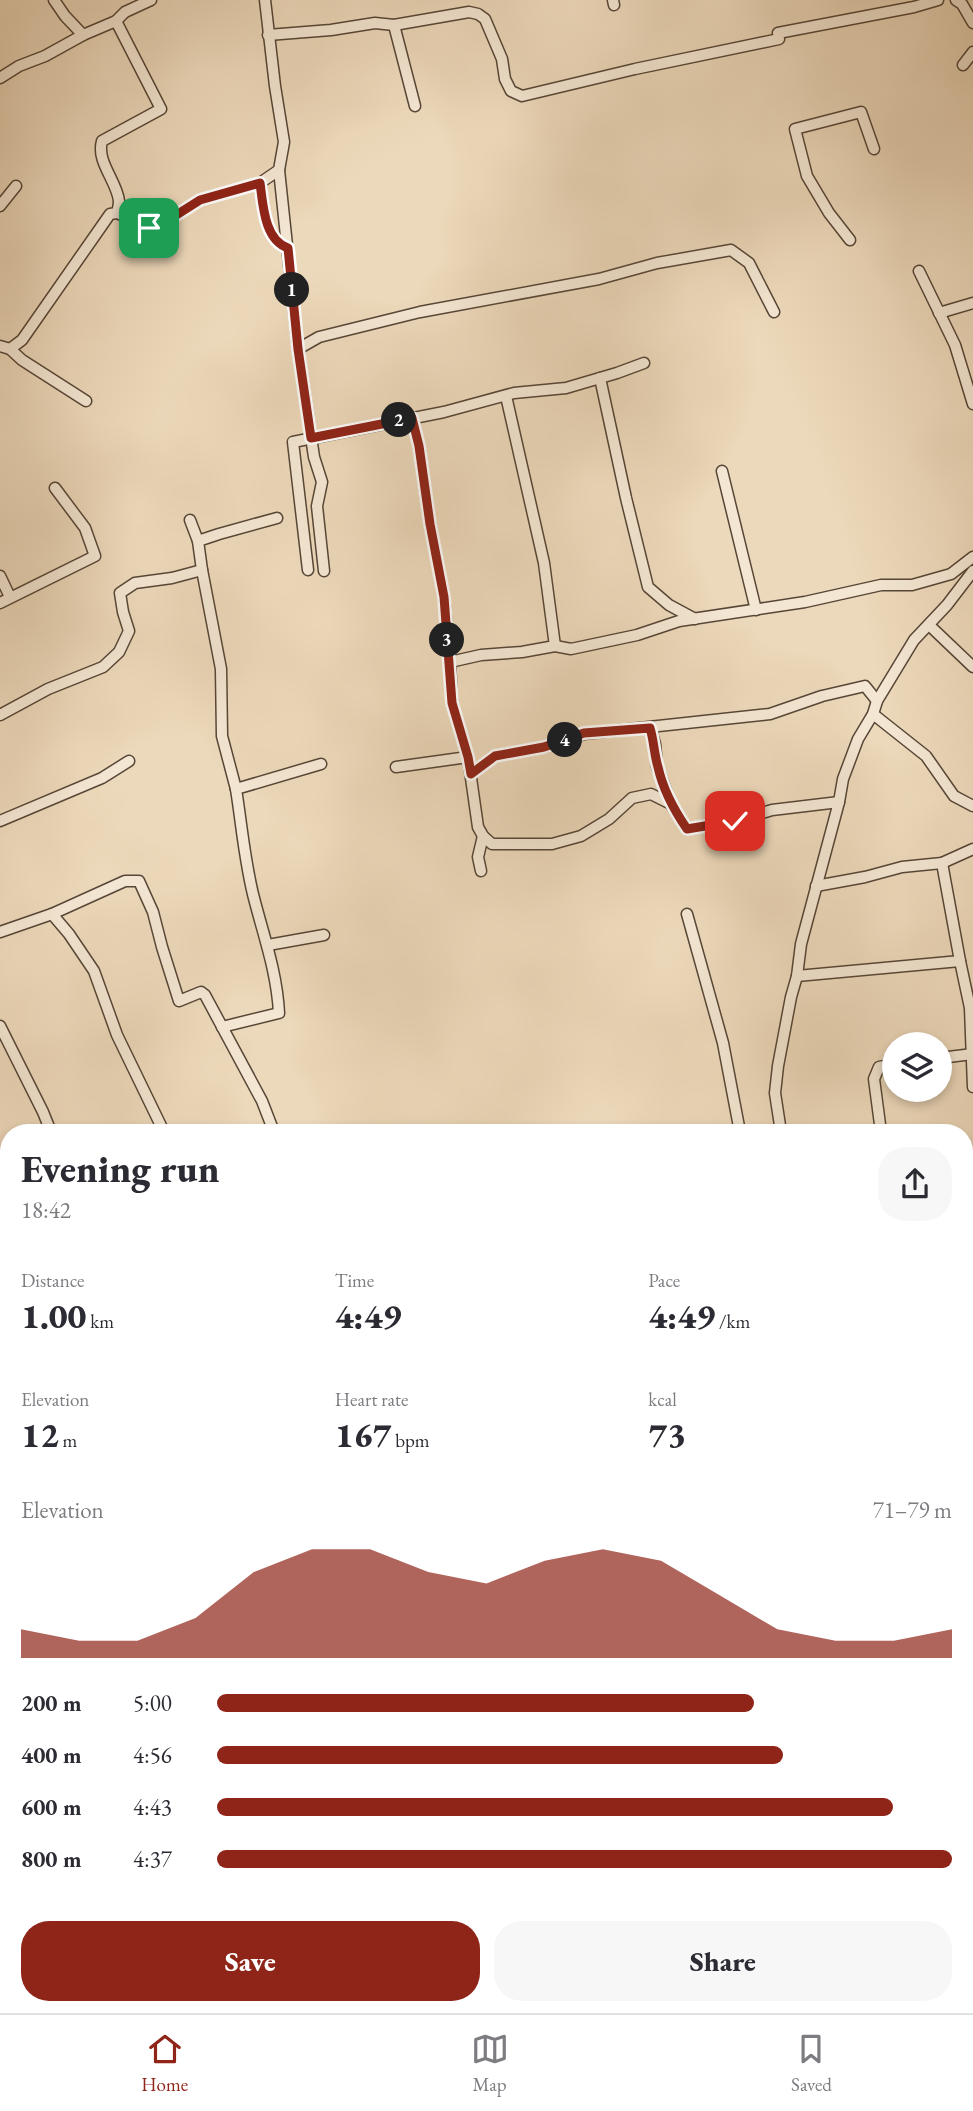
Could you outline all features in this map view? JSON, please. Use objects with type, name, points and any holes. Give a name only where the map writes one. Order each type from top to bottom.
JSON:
[{"type":"street","points":[[54,0],[83,35]]},
{"type":"street","points":[[0,78],[151,0]]},
{"type":"street","points":[[265,0],[284,142],[279,170],[298,349],[314,457],[322,482],[317,506],[324,571]]},
{"type":"street","points":[[268,35],[375,23],[394,24],[470,12],[485,19],[502,59],[505,79],[512,91],[522,96],[938,0]]},
{"type":"street","points":[[956,0],[962,4],[973,23]]},
{"type":"street","points":[[116,20],[162,109],[102,141],[101,156],[119,201],[117,213]]},
{"type":"street","points":[[394,24],[415,106]]},
{"type":"street","points":[[963,65],[973,52]]},
{"type":"street","points":[[850,240],[829,213],[807,176],[796,129],[861,112],[874,149]]},
{"type":"street","points":[[5,347],[22,340],[110,214],[117,213],[149,228],[159,226],[200,200],[260,183],[279,170]]},
{"type":"street","points":[[260,183],[268,228],[277,242],[288,248]]},
{"type":"street","points":[[0,206],[16,186]]},
{"type":"street","points":[[298,349],[318,337],[420,312],[599,279],[656,263],[731,250],[749,264],[774,312]]},
{"type":"street","points":[[919,271],[955,345],[973,404]]},
{"type":"street","points":[[939,313],[973,303]]},
{"type":"street","points":[[5,347],[86,401]]},
{"type":"street","points":[[308,570],[293,442],[444,412],[506,396],[566,388],[644,363]]},
{"type":"street","points":[[600,378],[648,587],[669,605],[695,619]]},
{"type":"street","points":[[506,396],[544,563],[555,646]]},
{"type":"street","points":[[412,418],[444,597],[452,703],[468,757],[478,827],[483,836],[492,844],[552,844],[581,836],[610,819],[632,798],[651,794],[671,804]]},
{"type":"street","points":[[722,471],[756,610]]},
{"type":"street","points":[[0,576],[5,600],[95,556],[85,528],[55,488]]},
{"type":"street","points":[[198,541],[277,518]]},
{"type":"street","points":[[190,520],[198,541],[221,669],[222,736],[236,789],[254,900],[278,988],[279,1013],[222,1027]]},
{"type":"street","points":[[450,662],[481,655],[555,646],[571,649],[637,635],[679,621],[805,602],[881,585],[912,585],[951,574],[973,557]]},
{"type":"street","points":[[0,715],[48,689],[103,667],[119,652],[129,631],[122,612],[120,593],[135,583],[172,579],[202,570]]},
{"type":"street","points":[[780,1124],[775,1093],[791,997],[801,944],[843,779],[858,739],[873,714],[877,701],[914,640],[973,571]]},
{"type":"street","points":[[951,574],[952,596]]},
{"type":"street","points":[[929,625],[973,667]]},
{"type":"street","points":[[471,774],[495,756],[544,747],[584,733],[770,714],[822,696],[865,686],[877,701]]},
{"type":"street","points":[[873,714],[926,756],[954,796],[973,806]]},
{"type":"street","points":[[650,728],[657,766],[671,804],[687,829],[735,821],[772,810],[839,802]]},
{"type":"street","points":[[396,767],[468,757]]},
{"type":"street","points":[[0,821],[102,778],[129,761]]},
{"type":"street","points":[[236,789],[321,764]]},
{"type":"street","points":[[481,871],[478,857],[483,836]]},
{"type":"street","points":[[816,886],[902,867],[942,863],[973,849]]},
{"type":"street","points":[[942,863],[970,1008],[973,1087]]},
{"type":"street","points":[[0,932],[52,914],[125,881],[139,881],[153,912],[180,1000],[203,993],[262,1101],[271,1124]]},
{"type":"street","points":[[52,914],[69,934],[93,971],[117,1035],[160,1124]]},
{"type":"street","points":[[687,914],[723,1043],[738,1124]]},
{"type":"street","points":[[268,945],[324,935]]},
{"type":"street","points":[[797,976],[960,961]]},
{"type":"street","points":[[0,1026],[48,1124]]},
{"type":"street","points":[[952,1057],[973,1054]]},
{"type":"street","points":[[880,1124],[874,1079],[882,1067]]},
{"type":"route","points":[[149,228],[159,226],[200,200],[260,183],[268,228],[277,242],[288,248],[298,349],[311,438],[412,418],[444,597],[452,703],[471,774],[495,756],[544,747],[584,733],[650,728],[657,766],[671,804],[687,829],[735,821]]}]
